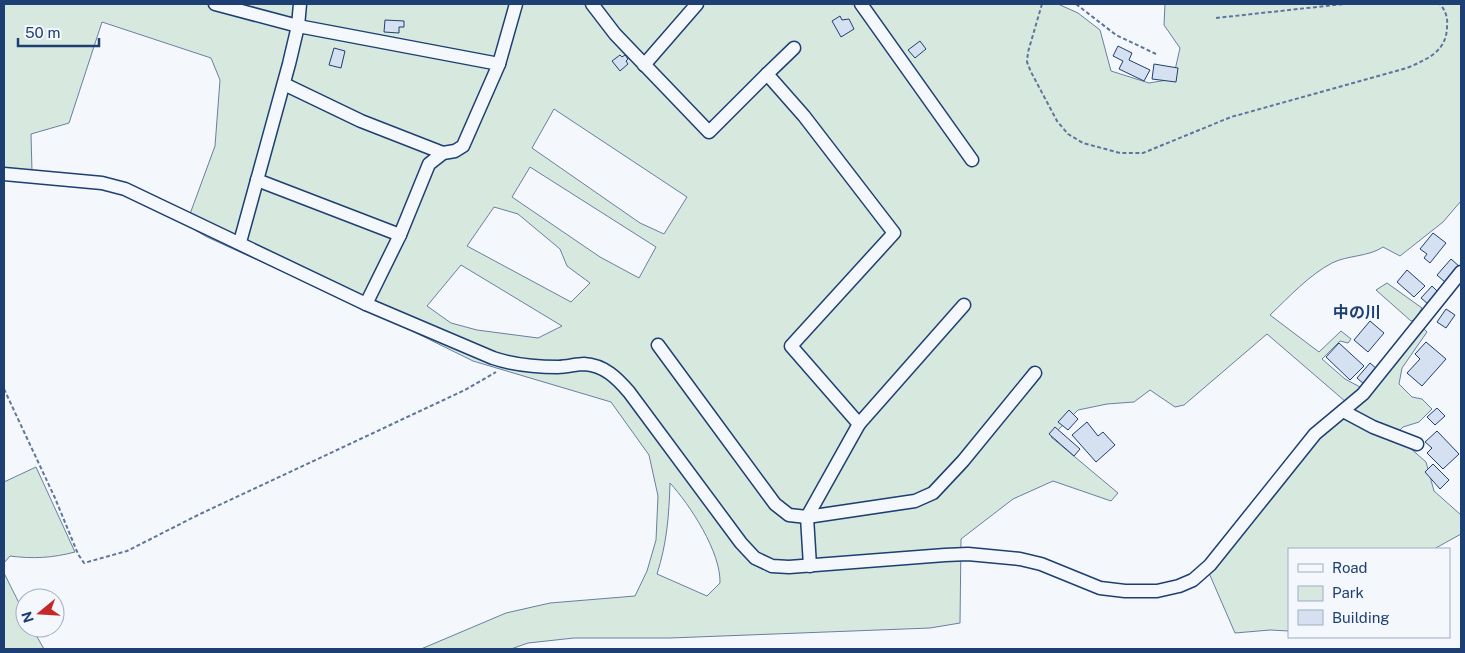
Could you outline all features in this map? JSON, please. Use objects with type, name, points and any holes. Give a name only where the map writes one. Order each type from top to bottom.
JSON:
[{"type":"street","points":[[215,4],[298,26],[499,64]]},
{"type":"street","points":[[240,242],[284,84],[298,26],[300,4]]},
{"type":"street","points":[[366,304],[400,235],[429,164],[443,153],[455,151],[463,146],[499,64],[516,4]]},
{"type":"street","points":[[592,4],[615,34],[709,132],[794,48]]},
{"type":"street","points":[[644,65],[697,4]]},
{"type":"street","points":[[861,4],[972,160]]},
{"type":"street","points":[[767,74],[804,116],[894,233],[790,346],[859,424]]},
{"type":"street","points":[[284,84],[361,121],[443,153]]},
{"type":"street","points":[[4,174],[94,182],[125,189],[240,242],[366,304],[441,337],[508,363],[560,367],[584,364],[597,366],[610,372],[629,392],[741,544],[755,558],[772,566],[810,566],[968,554],[1041,564],[1100,588],[1125,591],[1157,591],[1179,586],[1193,580],[1210,565],[1315,434],[1363,394],[1461,272]]},
{"type":"street","points":[[257,180],[400,235]]},
{"type":"street","points":[[810,566],[807,517],[859,424],[964,305]]},
{"type":"street","points":[[658,346],[775,504],[789,515],[807,517],[915,502],[933,493],[963,461],[1035,373]]},
{"type":"street","points":[[1343,411],[1372,427],[1417,444]]},
{"type":"path","points":[[1042,4],[1028,52],[1027,62],[1031,72],[1057,121],[1068,134],[1083,143],[1120,153],[1143,153],[1231,117],[1407,68],[1428,58],[1440,49],[1447,37],[1448,22],[1444,9],[1440,4]]},
{"type":"path","points":[[1076,4],[1109,30],[1156,54]]},
{"type":"path","points":[[1216,18],[1344,4]]},
{"type":"path","points":[[4,390],[55,498],[78,554],[84,563],[127,551],[207,511],[465,390],[508,363]]},
{"type":"green space","points":[[4,4],[1058,4],[1078,13],[1100,30],[1111,71],[1149,83],[1173,79],[1180,48],[1164,25],[1165,4],[1461,4],[1461,201],[1443,222],[1400,256],[1383,247],[1371,253],[1332,263],[1307,280],[1270,315],[1319,352],[1341,331],[1351,339],[1348,343],[1340,341],[1322,359],[1345,379],[1360,387],[1346,402],[1267,334],[1184,405],[1175,407],[1150,390],[1134,402],[1107,404],[1078,410],[1051,437],[1118,493],[1111,501],[1053,481],[1013,499],[961,539],[960,623],[930,628],[670,638],[574,638],[528,643],[511,649],[421,649],[506,613],[550,603],[635,596],[647,571],[656,540],[658,496],[649,455],[611,402],[473,361],[195,230],[190,214],[215,146],[220,80],[211,58],[102,22],[69,123],[31,134],[32,172],[4,170]],"holes":[[[554,109],[687,197],[664,234],[640,223],[532,148]],[[530,167],[656,247],[639,278],[600,257],[512,197]],[[494,207],[518,214],[560,249],[567,266],[590,283],[571,302],[467,246]],[[461,265],[562,326],[538,338],[477,330],[451,323],[427,306]],[[670,483],[695,516],[715,557],[720,583],[707,596],[657,574],[667,529]]]},
{"type":"green space","points":[[1387,283],[1422,308],[1415,320],[1411,321],[1376,290]]},
{"type":"green space","points":[[1423,328],[1427,332],[1402,368],[1399,384],[1412,397],[1422,399],[1432,409],[1419,422],[1403,427],[1391,439],[1409,447],[1426,462],[1434,491],[1461,515],[1461,534],[1436,548],[1288,548],[1288,631],[1270,630],[1235,633],[1209,573],[1320,438],[1384,378]]},
{"type":"green space","points":[[36,467],[75,552],[42,557],[10,556],[4,563],[4,482]]},
{"type":"green space","points":[[4,573],[15,595],[15,638],[38,638],[44,649],[4,649]]},
{"type":"building","points":[[840,16],[842,20],[849,19],[854,29],[841,37],[832,21]]},
{"type":"building","points":[[385,20],[404,21],[404,27],[399,27],[399,33],[384,32]]},
{"type":"building","points":[[920,41],[926,49],[915,58],[908,50]]},
{"type":"building","points":[[1118,46],[1132,53],[1129,60],[1150,70],[1144,81],[1119,69],[1123,61],[1113,56]]},
{"type":"building","points":[[334,48],[345,51],[341,68],[329,65]]},
{"type":"building","points":[[620,55],[622,57],[625,55],[628,59],[626,61],[628,64],[620,71],[612,61]]},
{"type":"building","points":[[1154,64],[1178,68],[1176,82],[1152,79]]},
{"type":"building","points":[[1433,233],[1446,243],[1430,263],[1424,258],[1427,254],[1420,249]]},
{"type":"building","points":[[1451,259],[1460,267],[1446,283],[1437,275]]},
{"type":"building","points":[[1407,270],[1425,286],[1414,297],[1397,282]]},
{"type":"building","points":[[1432,286],[1439,293],[1428,304],[1421,298]]},
{"type":"building","points":[[1446,309],[1455,315],[1446,328],[1437,322]]},
{"type":"building","points":[[1370,321],[1384,333],[1368,352],[1354,340]]},
{"type":"building","points":[[1426,342],[1446,359],[1422,386],[1407,373],[1420,359],[1415,354]]},
{"type":"building","points":[[1339,343],[1364,366],[1350,380],[1326,357]]},
{"type":"building","points":[[1370,363],[1378,370],[1365,385],[1357,378]]},
{"type":"building","points":[[1437,408],[1445,416],[1435,425],[1427,417]]},
{"type":"building","points":[[1069,410],[1078,419],[1068,430],[1058,422]]},
{"type":"building","points":[[1087,422],[1098,436],[1103,432],[1115,445],[1096,462],[1072,435]]},
{"type":"building","points":[[1055,427],[1080,449],[1074,456],[1049,434]]},
{"type":"building","points":[[1437,431],[1459,454],[1443,469],[1427,453],[1432,448],[1425,442]]},
{"type":"building","points":[[1433,464],[1449,480],[1440,489],[1425,472]]},
{"type":"district","name":"中の川","points":[[1357,312]]}]
